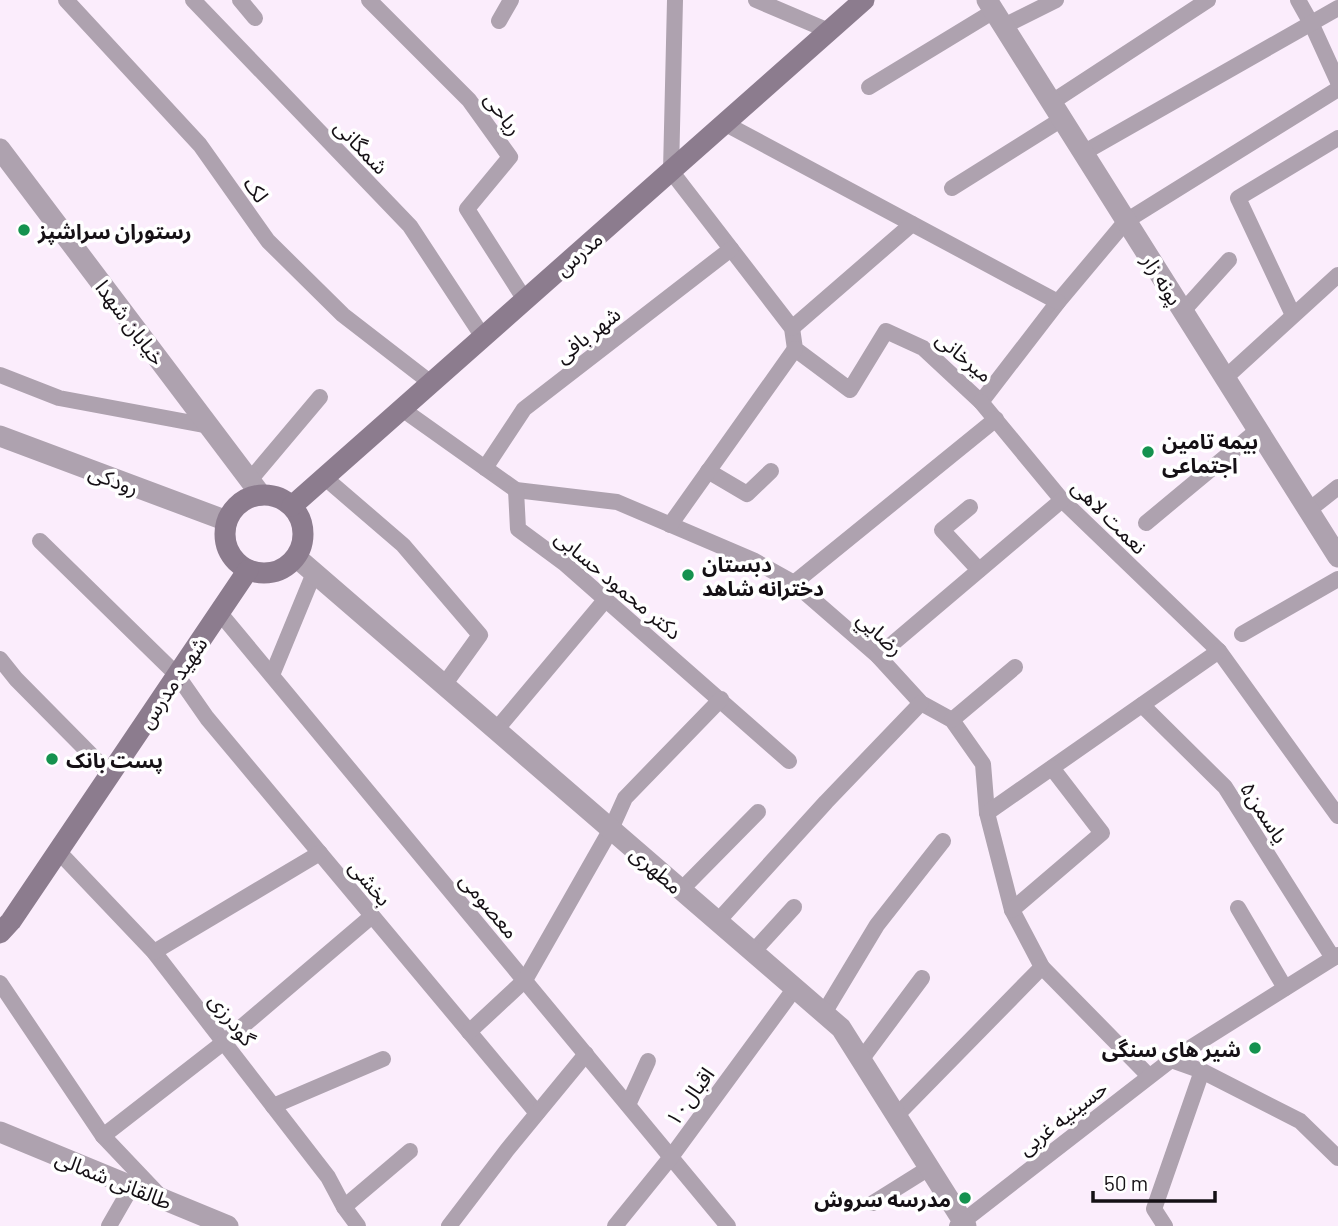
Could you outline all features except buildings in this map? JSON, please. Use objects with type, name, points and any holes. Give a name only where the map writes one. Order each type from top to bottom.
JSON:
[{"type":"main road","name":"مدرس","points":[[292,506],[864,0]]},
{"type":"main road","points":[[256,487],[292,506],[303,525],[301,547],[296,557],[279,570],[258,573],[248,570],[231,555],[226,544],[227,521],[256,487]]},
{"type":"main road","name":"شهید مدرس","points":[[4,920],[58,851],[248,570]]},
{"type":"street","name":"لک","points":[[66,0],[200,145],[268,241],[343,315],[431,383]]},
{"type":"street","name":"شمگانی","points":[[192,0],[410,226],[483,337]]},
{"type":"street","points":[[240,0],[255,18]]},
{"type":"street","name":"ریاحی","points":[[369,0],[470,100],[510,157],[467,209],[525,300]]},
{"type":"street","points":[[499,21],[511,0]]},
{"type":"street","points":[[670,525],[795,349],[792,328],[671,171],[675,0]]},
{"type":"street","points":[[756,0],[829,31]]},
{"type":"street","points":[[869,87],[995,12],[1056,0]]},
{"type":"street","points":[[951,188],[1208,0]]},
{"type":"street","points":[[1298,0],[1338,82]]},
{"type":"street","points":[[1083,153],[1338,8]]},
{"type":"street","name":"پونه زار","points":[[995,12],[1338,557]]},
{"type":"street","name":"میرخانی","points":[[795,349],[850,390],[886,331],[923,348],[981,401],[1126,220],[1338,89]]},
{"type":"street","points":[[724,123],[1058,302]]},
{"type":"street","points":[[1293,315],[1238,198],[1338,138]]},
{"type":"street","name":"خیابان شهدا","points":[[0,149],[256,487]]},
{"type":"street","points":[[792,328],[912,224]]},
{"type":"street","name":"شهر بافی","points":[[485,468],[524,409],[731,249]]},
{"type":"street","points":[[1183,311],[1229,260]]},
{"type":"street","points":[[1226,378],[1338,275]]},
{"type":"street","points":[[0,376],[59,398],[209,426]]},
{"type":"street","points":[[256,487],[320,397]]},
{"type":"street","name":"نعمت لاهی","points":[[981,401],[1062,500],[1219,651],[1338,816]]},
{"type":"street","name":"رضایي","points":[[402,409],[516,490],[617,502],[753,560],[794,583],[878,656],[922,703],[953,720],[984,764],[987,813],[1012,910],[1042,967],[1149,1076]]},
{"type":"street","points":[[794,583],[996,419]]},
{"type":"street","points":[[1146,523],[1258,430]]},
{"type":"street","name":"رودکی","points":[[0,436],[227,521]]},
{"type":"street","points":[[709,471],[747,494],[771,471]]},
{"type":"street","points":[[324,477],[403,545],[480,635],[444,685]]},
{"type":"street","points":[[1309,510],[1338,487]]},
{"type":"street","name":"دکتر محمود حسابی","points":[[516,490],[518,529],[564,562],[789,761]]},
{"type":"street","points":[[878,656],[1062,500]]},
{"type":"street","points":[[970,507],[942,530],[979,570]]},
{"type":"street","name":"بخشی","points":[[40,541],[177,675],[207,718],[537,1113]]},
{"type":"street","name":"مطهری","points":[[296,557],[841,1028],[962,1224]]},
{"type":"street","points":[[272,675],[314,573]]},
{"type":"street","points":[[1242,634],[1338,579]]},
{"type":"street","points":[[496,730],[606,599]]},
{"type":"street","name":"معصومی","points":[[219,612],[728,1226]]},
{"type":"street","points":[[987,813],[1219,651]]},
{"type":"street","points":[[0,659],[16,680],[110,774]]},
{"type":"street","points":[[953,720],[1015,667]]},
{"type":"street","points":[[469,1032],[525,980],[611,830],[625,798],[721,699]]},
{"type":"street","points":[[718,922],[826,802],[922,703]]},
{"type":"street","name":"یاسمن۵","points":[[1142,705],[1225,787],[1336,957]]},
{"type":"street","points":[[1012,910],[1102,833],[1052,768]]},
{"type":"street","points":[[681,890],[758,811]]},
{"type":"street","points":[[824,1013],[877,926],[943,841]]},
{"type":"street","name":"گودرزی","points":[[58,851],[155,952],[328,1177],[358,1226]]},
{"type":"street","points":[[155,952],[320,853]]},
{"type":"street","points":[[753,952],[794,907]]},
{"type":"street","points":[[1238,908],[1285,988]]},
{"type":"street","points":[[103,1136],[224,1042],[372,916]]},
{"type":"street","name":"حسینیه غربی","points":[[962,1224],[1171,1060],[1336,957]]},
{"type":"street","points":[[896,1116],[1042,967]]},
{"type":"street","points":[[861,1060],[922,978]]},
{"type":"street","points":[[0,983],[103,1136],[192,1226]]},
{"type":"street","name":"اقبال۱۰","points":[[615,1226],[671,1157],[795,988]]},
{"type":"street","points":[[449,1226],[586,1054]]},
{"type":"street","points":[[274,1106],[383,1059]]},
{"type":"street","points":[[1171,1060],[1202,1071],[1300,1121],[1336,1153]]},
{"type":"street","points":[[628,1105],[648,1061]]},
{"type":"street","points":[[1165,1226],[1154,1209],[1202,1071]]},
{"type":"street","name":"طالقانی شمالی","points":[[4,1130],[228,1226]]},
{"type":"street","points":[[344,1207],[411,1151]]},
{"type":"street","points":[[873,1203],[929,1168]]},
{"type":"street","points":[[109,1226],[132,1186]]},
{"type":"place","name":"رستوران سراشپز","points":[[24,230]]},
{"type":"place","name":"بیمه تامین اجتماعی","points":[[1148,452]]},
{"type":"place","name":"دبستان دخترانه شاهد","points":[[688,575]]},
{"type":"place","name":"پست بانک","points":[[52,759]]},
{"type":"place","name":"شیر های سنگی","points":[[1255,1048]]},
{"type":"place","name":"مدرسه سروش","points":[[965,1198]]}]
